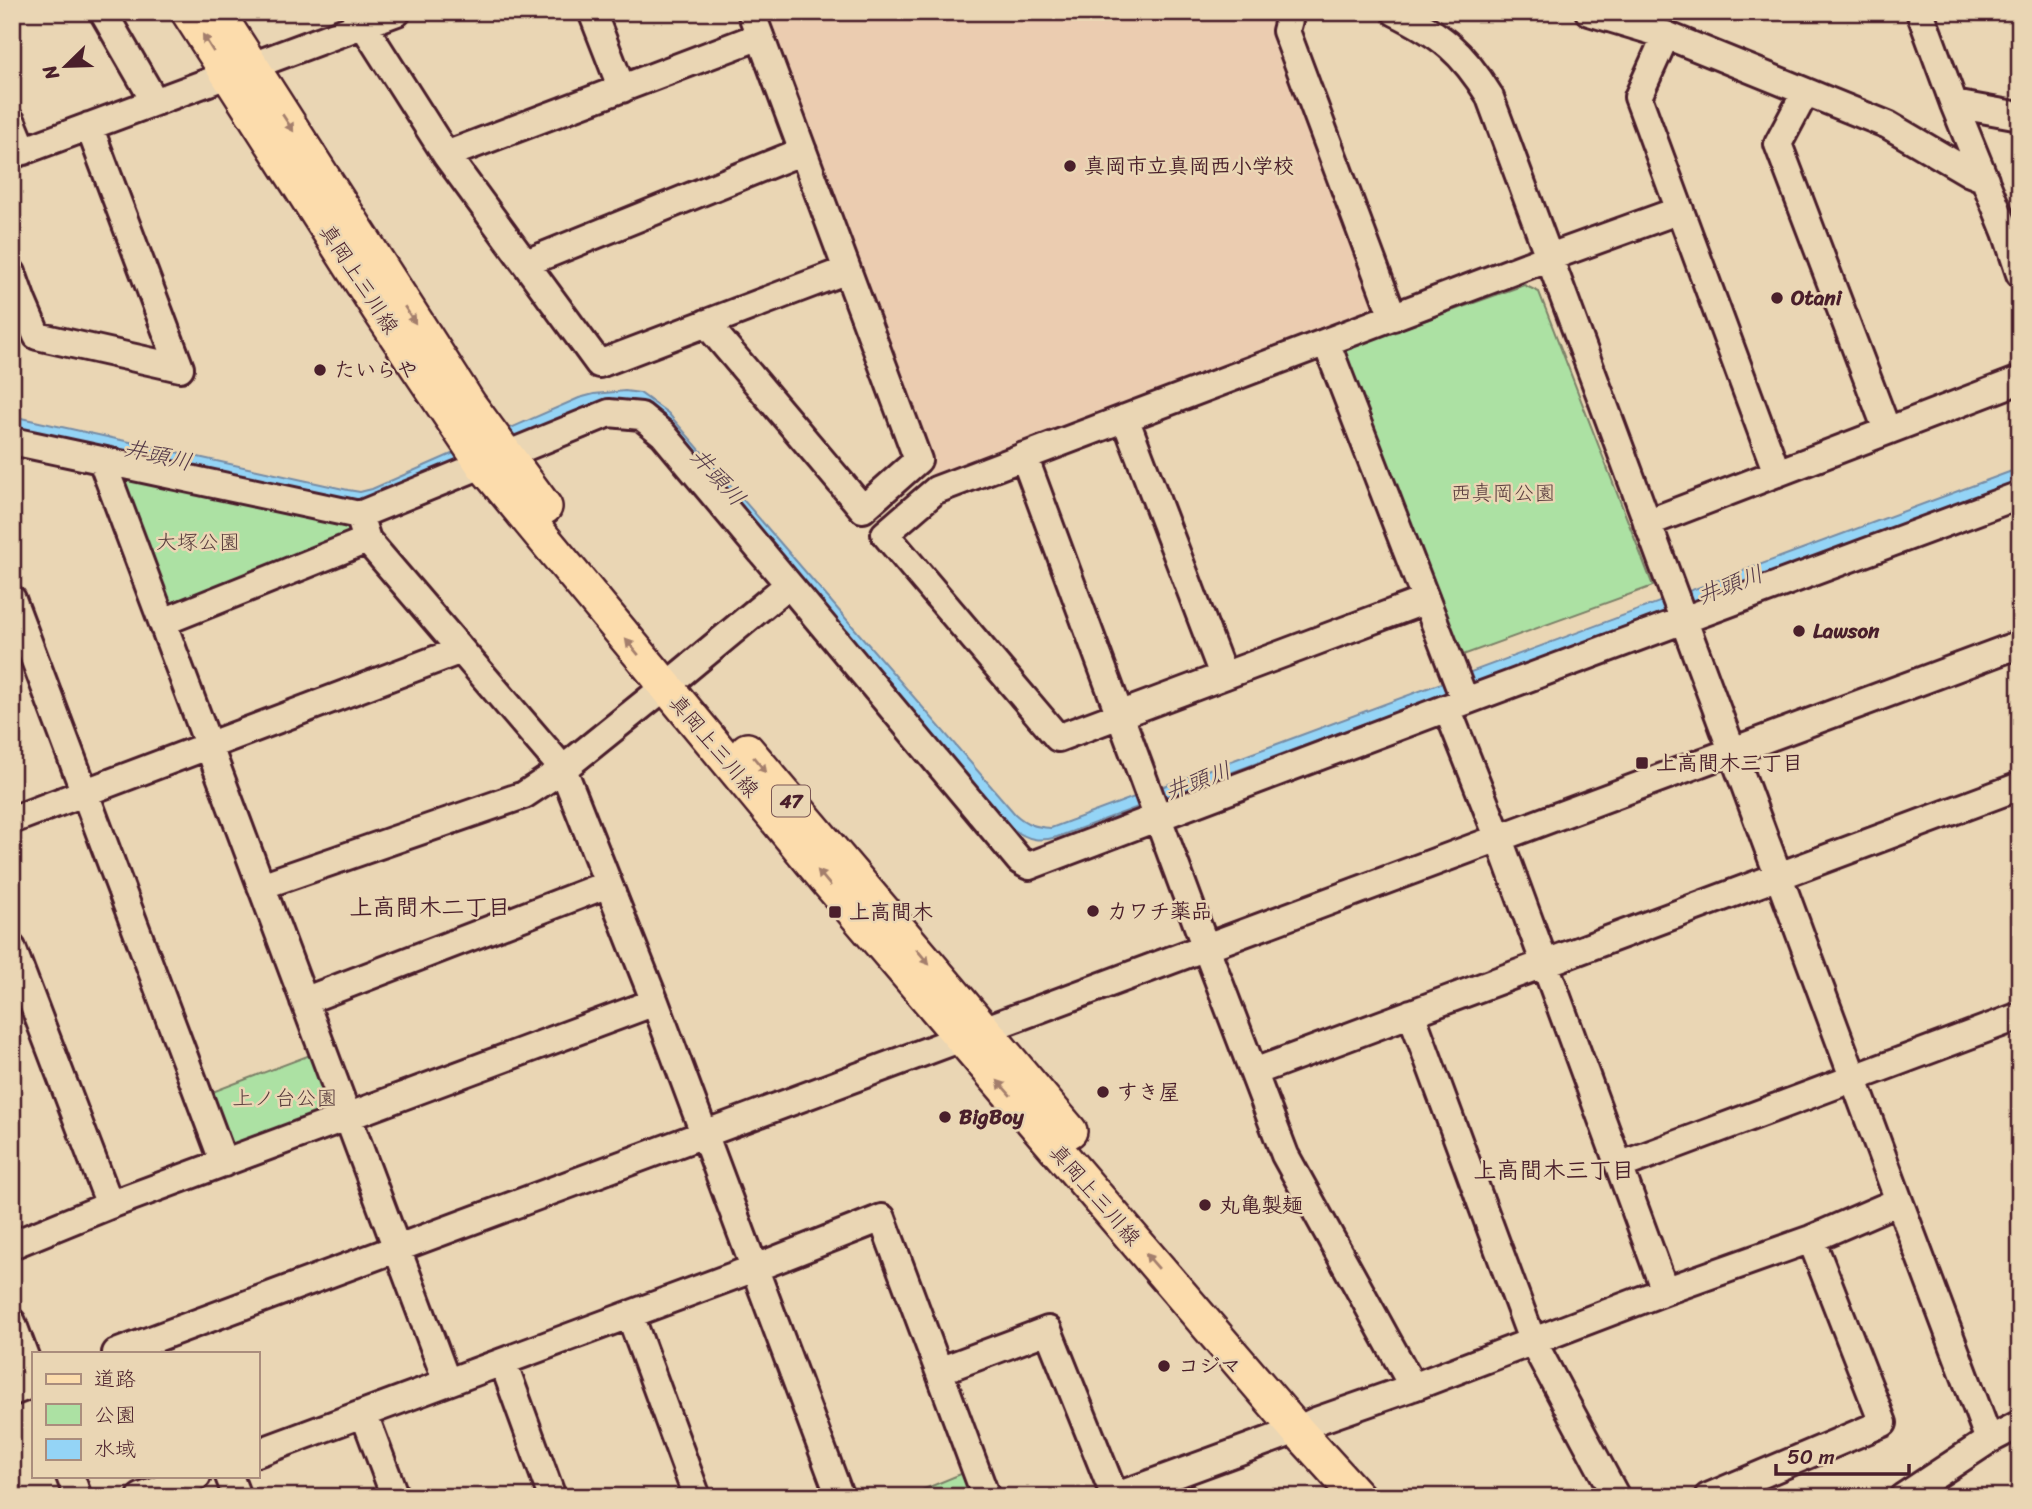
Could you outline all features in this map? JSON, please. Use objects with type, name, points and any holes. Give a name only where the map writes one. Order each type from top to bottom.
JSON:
[{"type":"main road","name":"真岡上三川線","points":[[188,12],[239,70],[400,300],[469,404],[494,460],[549,513],[674,680],[1307,1425],[1358,1497]]},
{"type":"main road","name":"真岡上三川線","points":[[217,12],[239,70]]},
{"type":"main road","name":"真岡上三川線","points":[[1307,1425],[1384,1497]]},
{"type":"street","points":[[103,12],[155,102]]},
{"type":"street","points":[[12,122],[18,153],[239,70],[359,19],[397,12]]},
{"type":"street","points":[[592,12],[622,89]]},
{"type":"street","points":[[1291,12],[1286,30],[1393,317]]},
{"type":"street","points":[[1589,12],[1667,35],[1888,125],[1985,179]]},
{"type":"street","points":[[1920,12],[1985,179],[2013,230],[2020,274]]},
{"type":"street","points":[[1411,16],[1452,48],[1477,75],[1489,95],[1989,1440]]},
{"type":"street","points":[[359,19],[446,155],[599,364],[848,270]]},
{"type":"street","points":[[446,155],[622,89],[755,24],[918,460],[863,509],[706,323]]},
{"type":"street","points":[[1667,35],[1638,97],[1777,473]]},
{"type":"street","points":[[1805,93],[1778,144],[1887,430]]},
{"type":"street","points":[[1954,104],[2020,116]]},
{"type":"street","points":[[12,273],[17,303],[37,337],[180,368],[89,126]]},
{"type":"street","points":[[526,264],[803,151]]},
{"type":"street","points":[[1426,600],[1058,738],[885,534],[936,491],[1680,210]]},
{"type":"street","points":[[1326,342],[1426,600],[1499,839],[1665,1291]]},
{"type":"street","points":[[1647,523],[2020,380]]},
{"type":"street","points":[[12,441],[359,515],[610,413],[641,416],[663,434],[691,466],[1020,861],[1029,866],[2020,495]]},
{"type":"street","points":[[1125,418],[1223,675]]},
{"type":"street","points":[[1024,456],[1285,1155],[1413,1387]]},
{"type":"street","points":[[102,461],[447,1382]]},
{"type":"street","points":[[359,515],[368,540],[562,769],[655,1002],[840,1497]]},
{"type":"street","points":[[163,622],[368,540]]},
{"type":"street","points":[[261,886],[524,795],[562,769],[674,680],[788,584]]},
{"type":"street","points":[[12,598],[224,1163]]},
{"type":"street","points":[[119,1352],[2020,644]]},
{"type":"street","points":[[12,820],[461,649]]},
{"type":"street","points":[[1254,1072],[2020,786]]},
{"type":"street","points":[[304,1001],[608,884]]},
{"type":"street","points":[[12,948],[110,1205]]},
{"type":"street","points":[[12,1245],[110,1205],[655,1002]]},
{"type":"street","points":[[1411,1013],[1532,1340],[1616,1497]]},
{"type":"street","points":[[1619,1166],[2020,1016]]},
{"type":"street","points":[[939,1371],[1048,1330],[1115,1497],[1532,1340],[1811,1239],[1899,1201]]},
{"type":"street","points":[[259,1452],[882,1218],[986,1497]]},
{"type":"street","points":[[1708,1497],[1883,1423],[1811,1239]]},
{"type":"street","points":[[629,1315],[697,1497]]},
{"type":"street","points":[[12,1322],[32,1374]]},
{"type":"street","points":[[503,1362],[552,1497]]},
{"type":"street","points":[[12,1392],[32,1384]]},
{"type":"street","points":[[364,1414],[395,1497]]},
{"type":"street","points":[[1903,1497],[1989,1440],[2020,1424]]},
{"type":"street","points":[[71,1478],[78,1497]]},
{"type":"street","points":[[141,1497],[192,1478]]},
{"type":"street","points":[[230,1478],[237,1497]]},
{"type":"shaded area","name":"真岡市立真岡西小学校","points":[[758,12],[1278,12],[1273,32],[1375,300],[1369,314],[932,474]]},
{"type":"green space","name":"西真岡公園","points":[[1524,285],[1539,292],[1653,586],[1452,659],[1339,360],[1345,349]]},
{"type":"green space","name":"大塚公園","points":[[133,475],[342,519],[356,528],[346,541],[174,608],[162,601],[122,485]]},
{"type":"green space","name":"上ノ台公園","points":[[318,1052],[336,1103],[329,1116],[238,1148],[225,1140],[207,1094]]},
{"type":"green space","points":[[968,1471],[978,1497],[905,1497]]},
{"type":"water","name":"井頭川","points":[[625,391],[640,393],[668,413],[1015,814],[1032,825],[1051,828],[2020,468],[2020,481],[1057,837],[1039,840],[1024,836],[1013,829],[660,421],[643,409],[355,501],[12,430],[12,416],[360,492],[579,398]]},
{"type":"place","name":"真岡市立真岡西小学校","points":[[1070,166]]},
{"type":"place","name":"Otani","points":[[1777,298]]},
{"type":"place","name":"たいらや","points":[[320,370]]},
{"type":"place","name":"Lawson","points":[[1799,631]]},
{"type":"place","name":"上高間木三丁目","points":[[1642,763]]},
{"type":"place","name":"カワチ薬品","points":[[1093,911]]},
{"type":"place","name":"上高間木","points":[[835,912]]},
{"type":"place","name":"すき屋","points":[[1103,1092]]},
{"type":"place","name":"BigBoy","points":[[945,1117]]},
{"type":"place","name":"丸亀製麺","points":[[1205,1205]]},
{"type":"place","name":"コジマ","points":[[1164,1366]]},
{"type":"district","name":"上高間木二丁目","points":[[430,907]]},
{"type":"district","name":"上高間木三丁目","points":[[1554,1170]]}]
